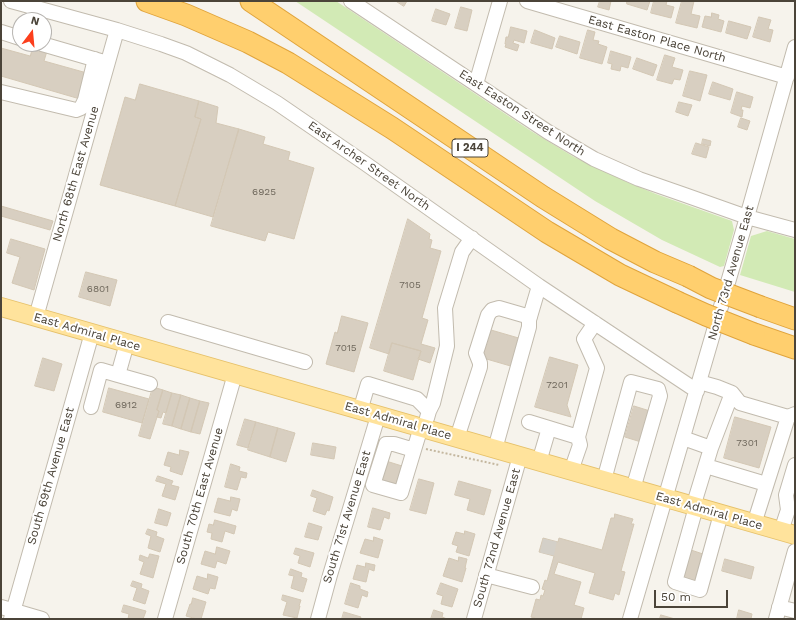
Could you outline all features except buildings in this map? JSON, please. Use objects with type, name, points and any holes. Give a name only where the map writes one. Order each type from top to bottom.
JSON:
[{"type":"highway","name":"I 244","points":[[147,1],[186,15],[248,42],[288,63],[392,128],[547,232],[620,275],[706,315],[795,348]]},
{"type":"highway","name":"I 244","points":[[253,3],[550,201],[611,239],[655,262],[711,288],[795,319]]},
{"type":"main road","name":"East Admiral Place","points":[[1,307],[457,438],[497,457],[520,456],[788,533]]},
{"type":"street","name":"East Archer Street North","points":[[11,1],[30,12]]},
{"type":"street","name":"East Easton Street North","points":[[351,1],[548,132],[594,159],[639,178],[747,217],[795,230]]},
{"type":"street","points":[[476,84],[500,1]]},
{"type":"street","name":"East Easton Place North","points":[[527,1],[786,77]]},
{"type":"street","name":"East Archer Street North","points":[[52,17],[117,30],[186,53],[230,74],[277,103],[366,164],[539,286],[595,323],[698,386],[717,387],[732,393],[740,403],[791,415]]},
{"type":"street","name":"North 68th East Avenue","points":[[36,317],[102,61],[117,30]]},
{"type":"street","points":[[1,32],[12,35]]},
{"type":"street","points":[[1,92],[76,110],[80,108],[102,61],[52,47]]},
{"type":"street","name":"North 73rd Avenue East","points":[[630,619],[795,47]]},
{"type":"street","points":[[414,448],[386,444],[373,485],[401,493],[414,448],[433,403],[447,346],[445,308],[462,252],[472,238]]},
{"type":"street","points":[[497,457],[529,327],[529,320],[539,286]]},
{"type":"street","points":[[457,438],[480,366],[476,353],[488,315],[492,310],[499,308],[530,317]]},
{"type":"street","points":[[168,322],[304,362]]},
{"type":"street","points":[[571,471],[580,445],[578,437],[597,368],[584,339],[595,323]]},
{"type":"street","name":"South 69th Avenue East","points":[[8,612],[92,333]]},
{"type":"street","points":[[118,375],[127,343]]},
{"type":"street","points":[[90,407],[101,370],[150,384]]},
{"type":"street","name":"South 70th East Avenue","points":[[165,619],[235,374]]},
{"type":"street","points":[[79,378],[97,384]]},
{"type":"street","points":[[604,480],[631,382],[658,389],[660,396],[633,489]]},
{"type":"street","points":[[360,410],[368,384],[417,399],[429,411]]},
{"type":"street","points":[[721,514],[700,590],[675,582],[711,448],[732,393]]},
{"type":"street","points":[[754,524],[766,484],[791,415]]},
{"type":"street","name":"South 71st Avenue East","points":[[318,619],[378,416]]},
{"type":"street","points":[[394,444],[400,422]]},
{"type":"street","points":[[529,422],[578,437]]},
{"type":"street","points":[[538,462],[549,428]]},
{"type":"street","points":[[683,438],[711,448]]},
{"type":"street","name":"South 72nd Avenue East","points":[[474,619],[520,456]]},
{"type":"street","points":[[788,533],[792,509],[786,495],[795,465]]},
{"type":"street","points":[[706,466],[766,484]]},
{"type":"street","points":[[795,551],[777,613],[795,611]]},
{"type":"street","points":[[486,575],[532,587]]},
{"type":"street","points":[[8,612],[42,619]]},
{"type":"path","points":[[414,448],[497,457]]},
{"type":"green space","points":[[295,1],[336,1],[531,131],[574,157],[656,194],[732,221],[734,230],[724,266],[720,267],[662,240],[595,201]]},
{"type":"green space","points":[[767,231],[795,239],[795,292],[740,275],[751,236]]},
{"type":"tunnel","points":[[547,554],[550,540]]}]
